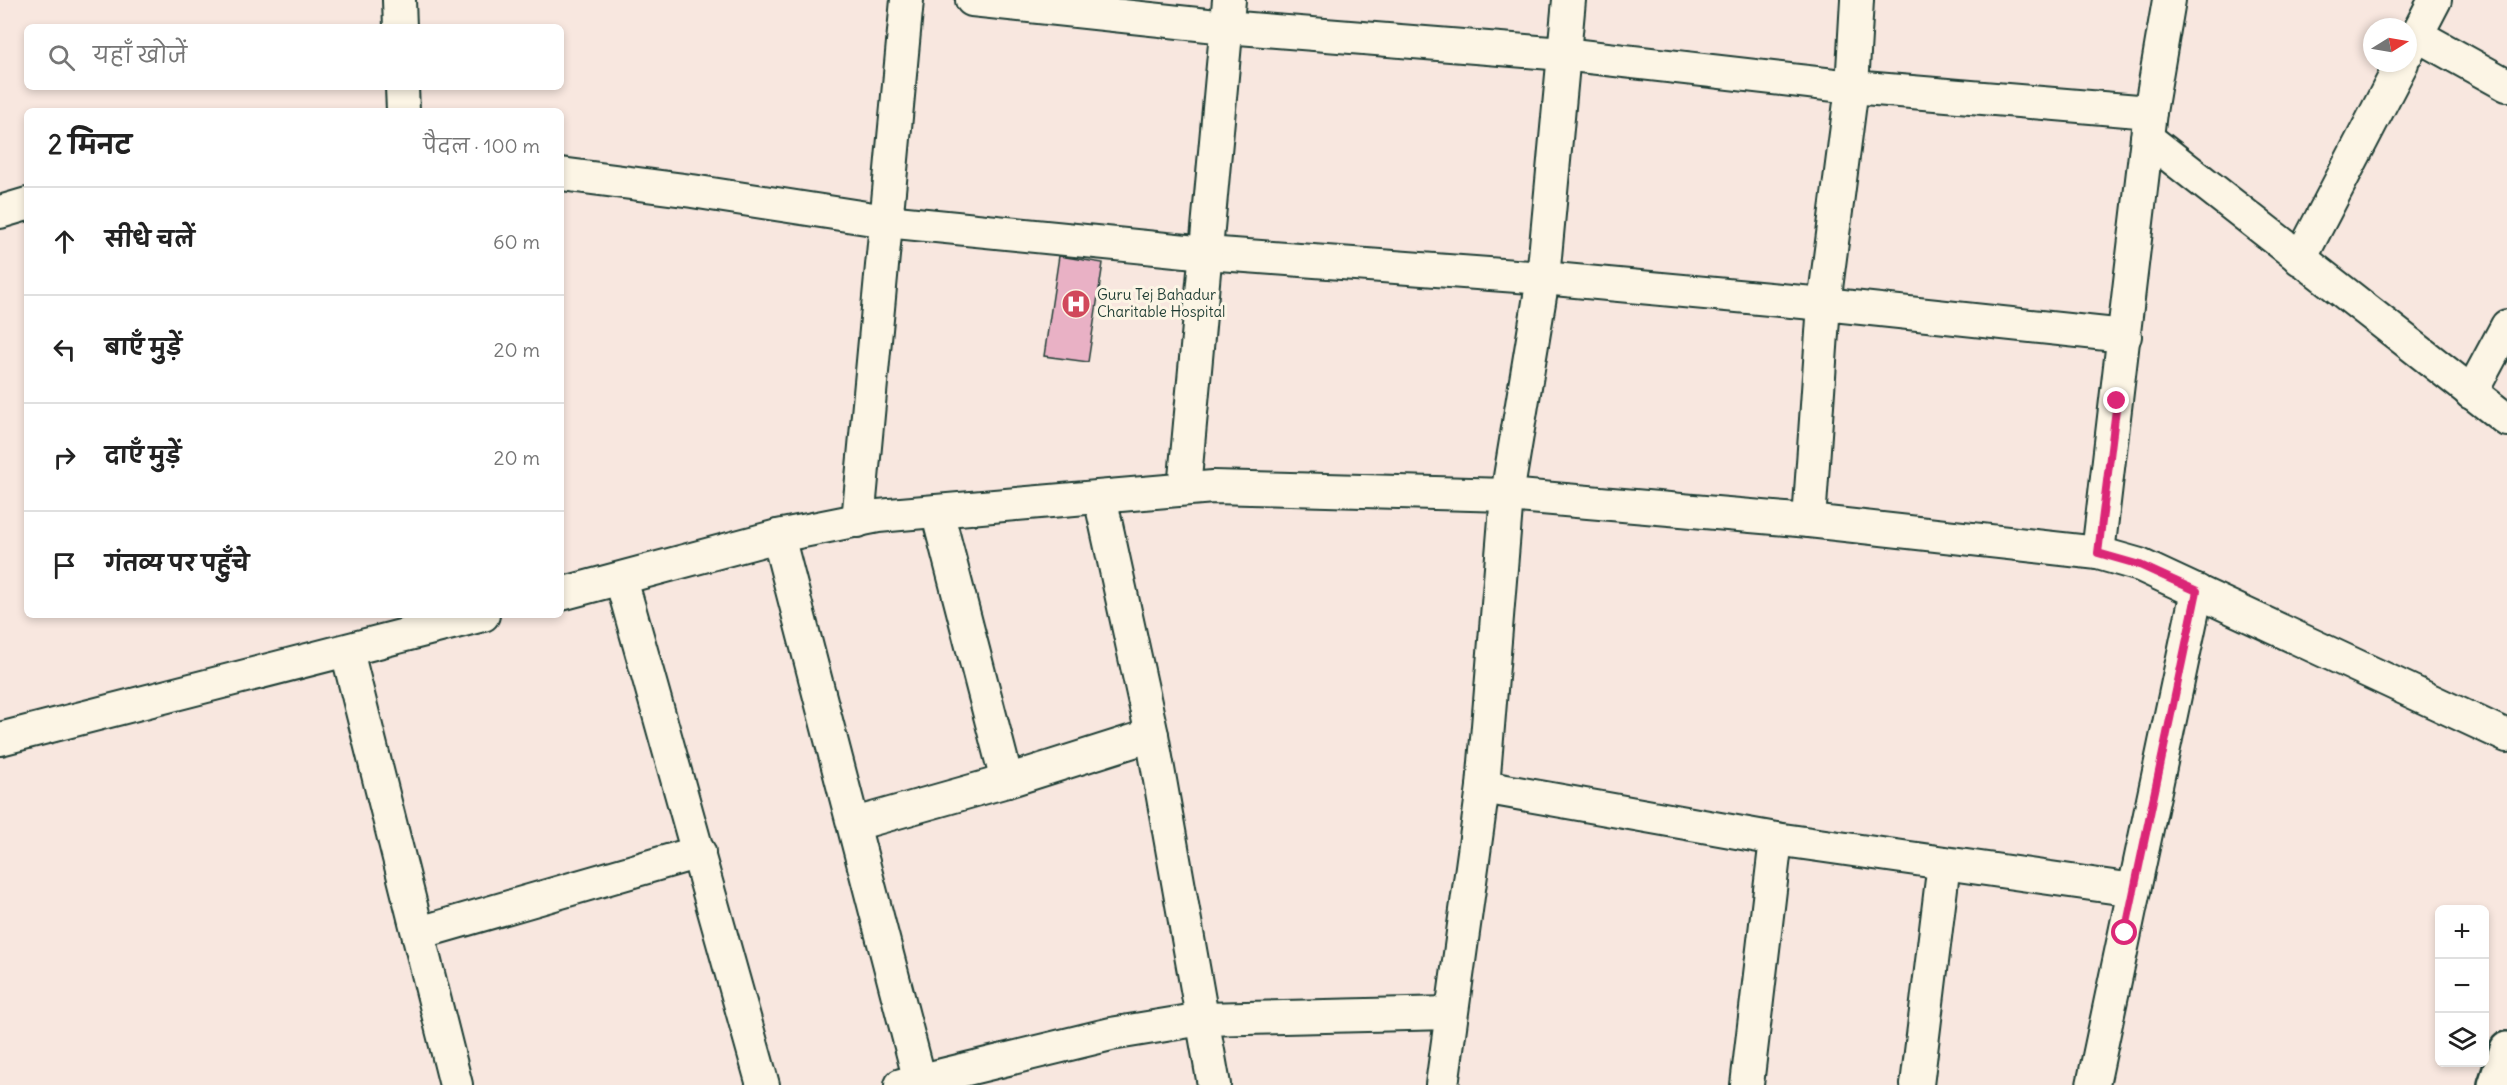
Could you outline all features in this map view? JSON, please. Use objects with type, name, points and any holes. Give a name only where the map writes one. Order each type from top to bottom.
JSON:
[{"type":"street","points":[[399,0],[400,24]]},
{"type":"street","points":[[858,521],[907,0]]},
{"type":"street","points":[[972,0],[1227,13],[1852,87],[2148,125],[2300,259],[2507,420]]},
{"type":"street","points":[[1442,1085],[1450,1013],[1483,787],[1507,495],[1543,278],[1569,0]]},
{"type":"street","points":[[1809,521],[1824,304],[1852,87],[1857,0]]},
{"type":"street","points":[[2098,553],[2148,125],[2169,0]]},
{"type":"street","points":[[2417,34],[2435,0]]},
{"type":"street","points":[[1184,489],[1227,13]]},
{"type":"street","points":[[2417,45],[2507,85]]},
{"type":"street","points":[[2300,259],[2397,72]]},
{"type":"street","points":[[402,90],[403,108]]},
{"type":"street","points":[[564,174],[692,191],[886,221],[1206,253],[1543,278],[1824,304],[2125,336]]},
{"type":"street","points":[[0,212],[24,205]]},
{"type":"street","points":[[2470,393],[2507,326]]},
{"type":"street","points":[[564,593],[778,536],[878,516],[1213,487],[1507,495],[1809,521],[2098,553],[2140,565],[2507,736]]},
{"type":"street","points":[[1100,497],[1152,735],[1214,1085]]},
{"type":"street","points":[[937,511],[1007,781]]},
{"type":"street","points":[[778,536],[855,824],[913,1083],[1111,1034],[1202,1019],[1450,1013]]},
{"type":"street","points":[[621,579],[763,1085]]},
{"type":"street","points":[[2093,1085],[2197,591]]},
{"type":"street","points":[[0,739],[472,618]]},
{"type":"street","points":[[346,651],[456,1085]]},
{"type":"street","points":[[855,824],[1007,781],[1152,735]]},
{"type":"street","points":[[1483,787],[1776,838],[2134,890]]},
{"type":"street","points":[[1747,1085],[1776,838]]},
{"type":"street","points":[[419,933],[699,852]]},
{"type":"street","points":[[1917,1085],[1944,862]]},
{"type":"street","points":[[2495,1085],[2507,1049]]},
{"type":"building","points":[[1059,256],[1103,263],[1088,362],[1044,356]]},
{"type":"place","name":"Guru Tej Bahadur Charitable Hospital","points":[[1076,304]]},
{"type":"route","points":[[2117,401],[2098,553],[2140,565],[2197,591],[2125,933]]}]
